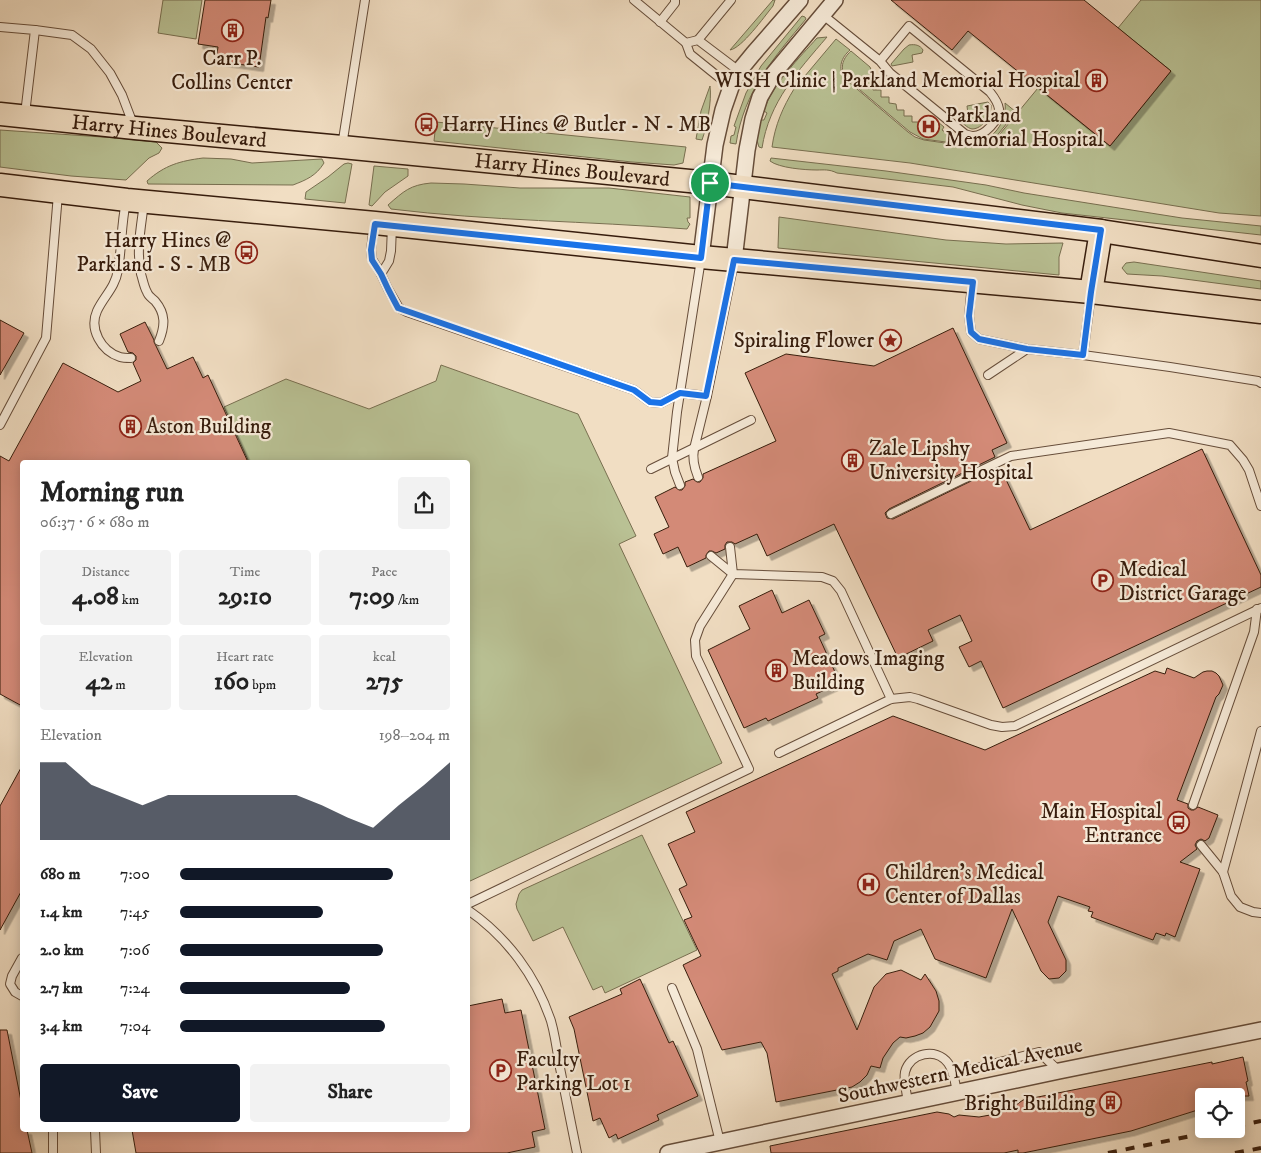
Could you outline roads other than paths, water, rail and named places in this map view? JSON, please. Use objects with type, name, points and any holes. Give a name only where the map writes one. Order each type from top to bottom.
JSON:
[{"type":"main road","name":"Harry Hines Boulevard","points":[[0,114],[710,183],[1101,230],[1261,256]]},
{"type":"main road","points":[[0,185],[701,258],[1091,292],[1261,312]]},
{"type":"main road","points":[[1091,292],[1101,230]]},
{"type":"street","points":[[701,258],[716,137],[731,88],[739,72],[753,54],[800,0]]},
{"type":"street","points":[[806,0],[823,15]]},
{"type":"street","points":[[734,260],[747,150],[753,118],[760,97],[774,73],[835,0]]},
{"type":"street","name":"Southwestern Medical Avenue","points":[[668,1153],[1261,1030]]},
{"type":"lane","points":[[342,147],[365,0]]},
{"type":"lane","points":[[634,0],[686,43],[690,54],[731,88]]},
{"type":"lane","points":[[660,22],[675,4],[675,0]]},
{"type":"lane","points":[[686,43],[698,40],[731,0]]},
{"type":"lane","points":[[823,15],[880,61],[890,74],[965,134],[974,136],[981,134],[990,127],[998,116],[997,102],[990,92],[909,26],[880,61]]},
{"type":"lane","points":[[0,27],[72,35],[90,49],[110,73],[122,95],[135,128]]},
{"type":"lane","points":[[24,116],[35,30]]},
{"type":"lane","points":[[698,40],[739,72]]},
{"type":"lane","points":[[0,424],[46,338],[58,192]]},
{"type":"lane","points":[[135,200],[141,274],[147,294],[160,308],[163,319],[163,330],[159,341]]},
{"type":"lane","points":[[131,358],[120,357],[109,352],[101,344],[96,334],[95,323],[97,312],[113,286],[118,271],[123,217],[135,200]]},
{"type":"lane","points":[[383,225],[371,250],[372,260],[398,308],[634,390],[650,402],[661,403],[680,393],[706,396]]},
{"type":"lane","points":[[381,274],[389,261],[383,225]]},
{"type":"lane","points":[[680,485],[672,458],[701,258]]},
{"type":"lane","points":[[698,477],[694,467],[694,449],[734,260]]},
{"type":"lane","points":[[973,282],[969,316],[971,332],[979,339],[1027,349],[1179,368],[1261,383]]},
{"type":"lane","points":[[1083,355],[1091,292]]},
{"type":"lane","points":[[988,374],[1027,349]]},
{"type":"lane","points":[[651,469],[751,420]]},
{"type":"lane","points":[[891,514],[1011,456],[1168,433],[1230,445],[1249,470],[1261,506]]},
{"type":"lane","points":[[470,903],[749,769],[696,656],[695,640],[700,626],[733,574],[730,547]]},
{"type":"lane","points":[[712,556],[733,574],[822,577],[833,581],[840,591],[891,699]]},
{"type":"lane","points":[[779,753],[891,699],[910,697],[991,725],[1002,727],[1015,726],[1259,608]]},
{"type":"lane","points":[[1192,805],[1254,632],[1259,608]]},
{"type":"lane","points":[[1223,872],[1261,731]]},
{"type":"lane","points":[[1201,845],[1223,872],[1231,896],[1240,907],[1261,913]]},
{"type":"lane","points":[[470,911],[499,936],[524,965],[538,991],[551,1022],[577,1153]]},
{"type":"lane","points":[[20,962],[10,984],[15,992],[20,995]]},
{"type":"lane","points":[[672,988],[697,1049],[720,1142]]},
{"type":"lane","points":[[953,1074],[1039,1052],[1059,1071]]},
{"type":"lane","points":[[908,1103],[904,1078],[905,1071],[914,1059],[928,1053],[942,1057],[948,1062],[952,1069],[957,1092]]},
{"type":"lane","points":[[53,1132],[53,1153]]},
{"type":"lane","points":[[95,1132],[96,1153]]},
{"type":"railway","points":[[1245,1124],[1261,1121]]},
{"type":"railway","points":[[1108,1153],[1195,1135]]},
{"type":"railway","points":[[1235,1153],[1261,1148]]},
{"type":"place","name":"Carr P. Collins Center","points":[[232,31]]},
{"type":"place","name":"WISH Clinic | Parkland Memorial Hospital","points":[[1096,80]]},
{"type":"place","name":"Harry Hines @ Butler - N - MB","points":[[426,124]]},
{"type":"place","name":"Parkland Memorial Hospital","points":[[929,127]]},
{"type":"place","name":"Harry Hines @ Parkland - S - MB","points":[[247,252]]},
{"type":"place","name":"Spiraling Flower","points":[[890,340]]},
{"type":"place","name":"Aston Building","points":[[130,426]]},
{"type":"place","name":"Zale Lipshy University Hospital","points":[[853,460]]},
{"type":"place","name":"Medical District Garage","points":[[1103,581]]},
{"type":"place","name":"Meadows Imaging Building","points":[[776,670]]},
{"type":"place","name":"Main Hospital Entrance","points":[[1178,823]]},
{"type":"place","name":"Children's Medical Center of Dallas","points":[[869,884]]},
{"type":"place","name":"Faculty Parking Lot 1","points":[[500,1071]]},
{"type":"place","name":"Bright Building","points":[[1111,1103]]}]
